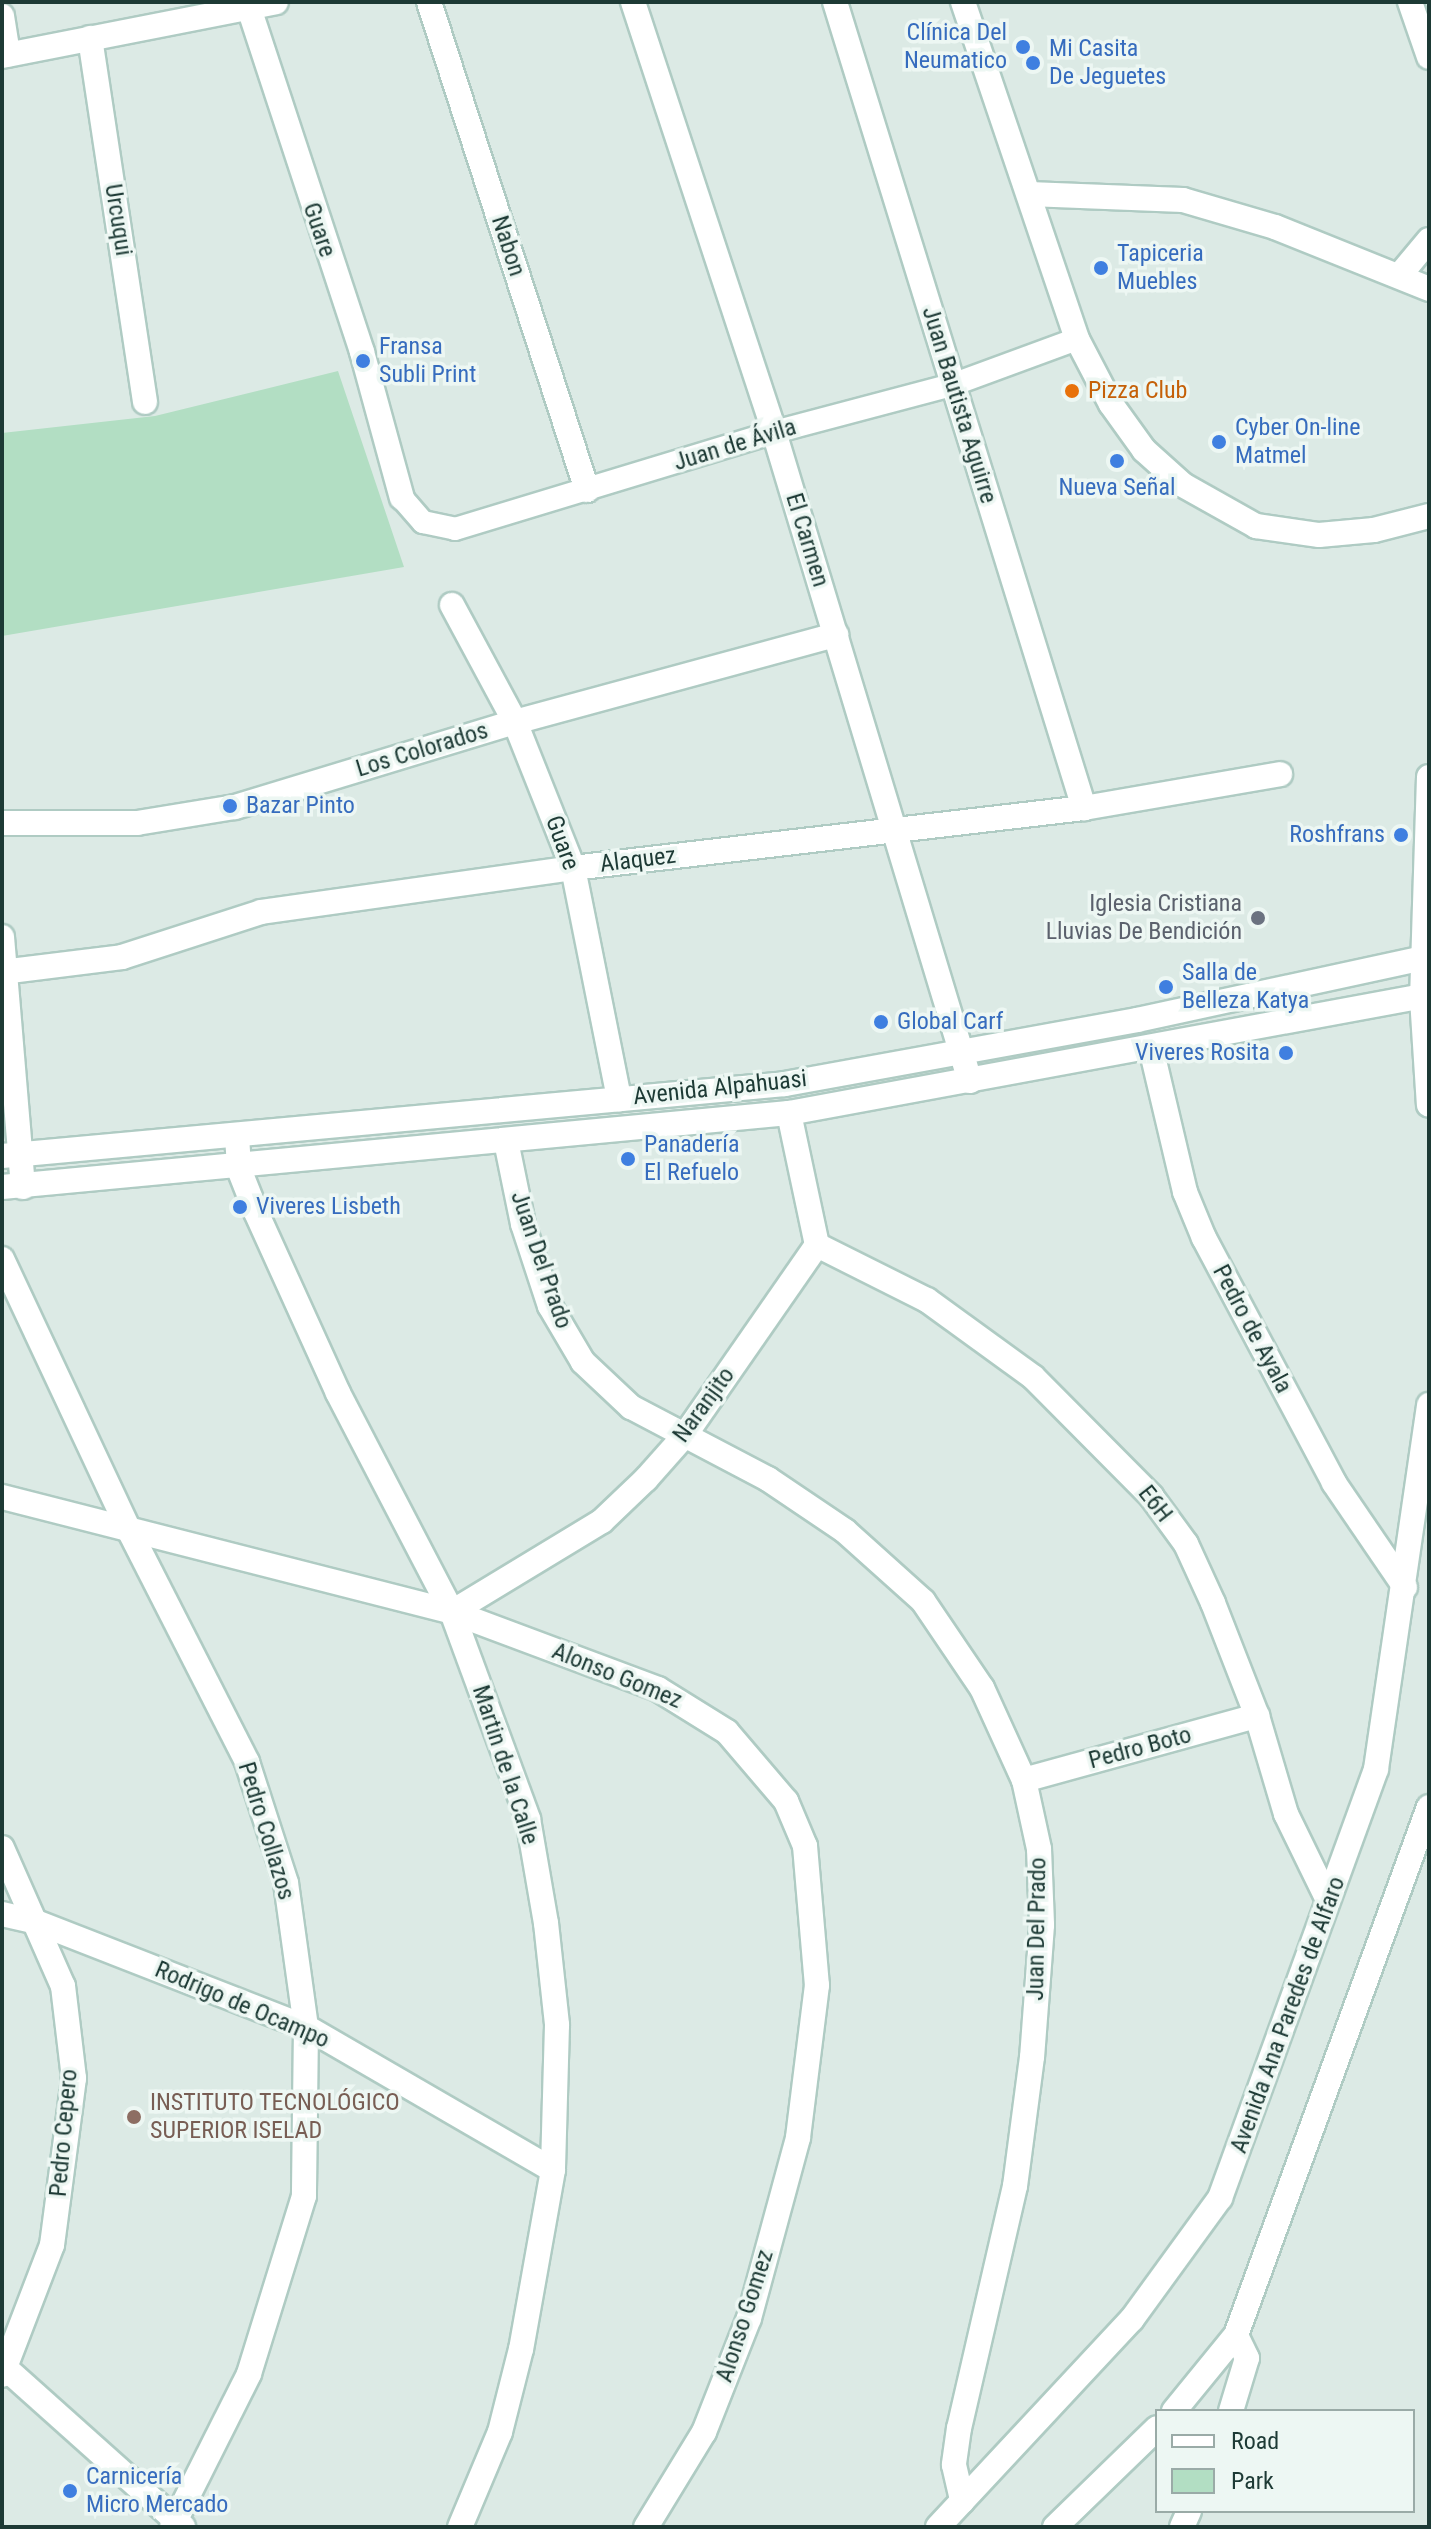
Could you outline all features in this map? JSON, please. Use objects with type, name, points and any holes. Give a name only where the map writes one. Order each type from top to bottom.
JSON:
[{"type":"street","points":[[2,16],[5,56],[276,2]]},
{"type":"street","name":"Nabon","points":[[429,2],[587,490]]},
{"type":"street","name":"El Carmen","points":[[633,2],[774,432],[970,1081]]},
{"type":"street","name":"Juan Bautista Aguirre","points":[[835,2],[1084,808]]},
{"type":"street","points":[[963,2],[1077,339],[1111,404],[1144,450],[1222,511],[1256,526],[1319,535],[1374,530],[1429,516]]},
{"type":"street","points":[[1410,2],[1429,57]]},
{"type":"street","name":"Guare","points":[[249,8],[362,352],[402,498]]},
{"type":"street","name":"Urcuqui","points":[[90,38],[145,402]]},
{"type":"street","points":[[1029,194],[1183,200],[1275,227],[1429,289]]},
{"type":"street","points":[[1399,276],[1429,240]]},
{"type":"street","name":"Juan de Ávila","points":[[402,498],[423,522],[455,529],[774,432],[952,385],[1077,339]]},
{"type":"street","name":"Guare","points":[[452,605],[515,722],[573,868],[619,1099]]},
{"type":"street","name":"Los Colorados","points":[[2,823],[184,819],[515,722],[836,635]]},
{"type":"street","name":"Alaquez","points":[[5,972],[122,957],[261,912],[573,868],[1084,808],[1280,774]]},
{"type":"street","points":[[1429,777],[1426,957],[1429,1105]]},
{"type":"street","points":[[2,937],[13,1187]]},
{"type":"street","name":"Avenida Alpahuasi","points":[[12,1155],[237,1137],[785,1084],[960,1049],[1137,1020],[1426,957]]},
{"type":"street","name":"Avenida Alpahuasi","points":[[13,1187],[239,1169],[789,1113],[1426,997]]},
{"type":"street","name":"Pedro de Ayala","points":[[1151,1048],[1185,1192],[1204,1238],[1334,1483],[1405,1587]]},
{"type":"street","points":[[789,1113],[817,1245]]},
{"type":"street","name":"Martin de la Calle","points":[[237,1137],[239,1169],[338,1393],[452,1612],[528,1819],[557,2025],[553,2170],[503,2418],[460,2527]]},
{"type":"street","name":"Juan Del Prado","points":[[506,1141],[523,1224],[561,1330],[583,1362],[631,1407],[768,1479],[845,1531],[923,1601],[982,1688],[1024,1780],[1039,1849],[1042,1925],[1032,2057],[1015,2186],[959,2428],[954,2465],[962,2501]]},
{"type":"street","name":"Naranjito","points":[[452,1612],[602,1521],[685,1435],[817,1245]]},
{"type":"street","name":"E6H","points":[[817,1245],[927,1300],[1033,1377],[1115,1456],[1186,1544],[1257,1716],[1286,1814],[1326,1896]]},
{"type":"street","name":"Pedro Collazos","points":[[2,1259],[129,1530],[247,1762],[286,1883],[306,2027],[304,2196],[249,2374],[177,2525]]},
{"type":"street","name":"Avenida Ana Paredes de Alfaro","points":[[938,2527],[1122,2331],[1220,2198],[1326,1896],[1357,1834],[1376,1769],[1405,1587],[1429,1405]]},
{"type":"street","name":"Alonso Gomez","points":[[2,1497],[452,1612],[658,1689],[694,1709],[759,1764],[786,1801],[805,1846],[817,1985],[798,2138],[749,2318],[704,2432],[646,2527]]},
{"type":"street","name":"Pedro Boto","points":[[1024,1780],[1257,1716]]},
{"type":"street","points":[[1176,2409],[1236,2335],[1429,1807]]},
{"type":"street","name":"Pedro Cepero","points":[[2,1848],[63,1986],[74,2078],[52,2245],[3,2370]]},
{"type":"street","name":"Rodrigo de Ocampo","points":[[2,1914],[36,1922],[306,2027],[553,2170]]},
{"type":"street","points":[[1232,2409],[1247,2358],[1236,2335]]},
{"type":"street","points":[[3,2370],[177,2525]]},
{"type":"street","points":[[1055,2527],[1155,2430]]},
{"type":"green space","points":[[338,371],[404,567],[2,636],[2,433],[155,416]]},
{"type":"place","name":"Clínica Del Neumatico","points":[[1023,47]]},
{"type":"place","name":"Mi Casita De Jeguetes","points":[[1033,63]]},
{"type":"place","name":"Tapiceria Muebles","points":[[1101,268]]},
{"type":"place","name":"Fransa Subli Print","points":[[363,361]]},
{"type":"place","name":"Pizza Club","points":[[1072,391]]},
{"type":"place","name":"Cyber On-line Matmel","points":[[1219,442]]},
{"type":"place","name":"Nueva Señal","points":[[1117,461]]},
{"type":"place","name":"Bazar Pinto","points":[[230,806]]},
{"type":"place","name":"Roshfrans","points":[[1401,835]]},
{"type":"place","name":"Iglesia Cristiana Lluvias De Bendición","points":[[1258,918]]},
{"type":"place","name":"Salla de Belleza Katya","points":[[1166,987]]},
{"type":"place","name":"Global Carf","points":[[881,1022]]},
{"type":"place","name":"Viveres Rosita","points":[[1286,1053]]},
{"type":"place","name":"Panadería El Refuelo","points":[[628,1159]]},
{"type":"place","name":"Viveres Lisbeth","points":[[240,1207]]},
{"type":"place","name":"INSTITUTO TECNOLÓGICO SUPERIOR ISELAD","points":[[134,2117]]},
{"type":"place","name":"Carnicería Micro Mercado","points":[[70,2491]]}]
